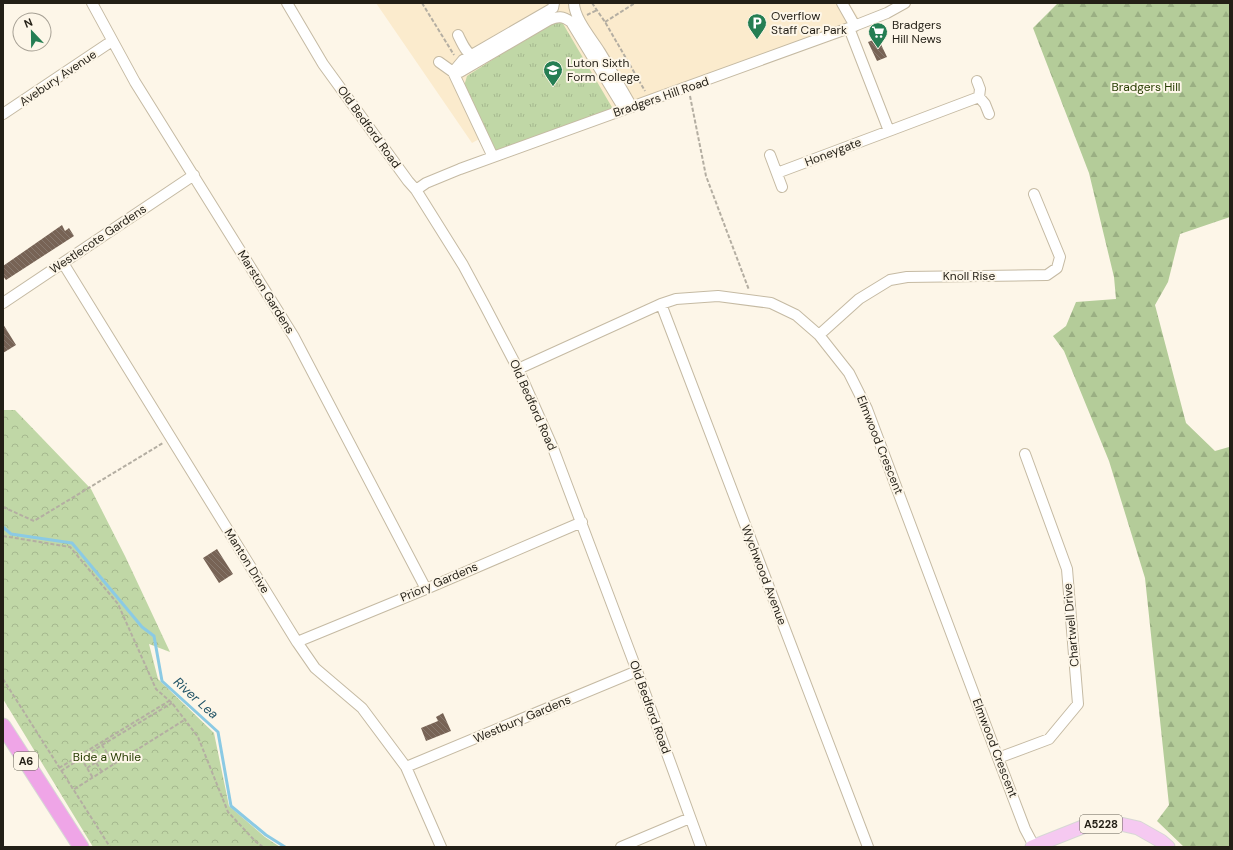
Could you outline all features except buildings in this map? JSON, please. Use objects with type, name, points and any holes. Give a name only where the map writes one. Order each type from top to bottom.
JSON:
[{"type":"highway","name":"A6","points":[[3,726],[81,847]]},
{"type":"main road","name":"A5228","points":[[1033,847],[1085,826],[1116,823],[1138,828],[1161,840],[1168,847]]},
{"type":"street","name":"Marston Gardens","points":[[92,3],[135,82],[294,337],[426,589]]},
{"type":"street","name":"Old Bedford Road","points":[[287,3],[323,64],[416,190],[463,265],[518,369],[553,448],[582,522],[701,847]]},
{"type":"street","points":[[453,72],[463,60],[553,8],[554,3]]},
{"type":"street","points":[[574,3],[574,9],[628,108]]},
{"type":"street","points":[[842,3],[889,131]]},
{"type":"street","name":"Bradgers Hill Road","points":[[416,190],[426,183],[493,157],[852,27],[887,13],[905,3]]},
{"type":"street","points":[[453,72],[460,72],[483,60],[557,16],[564,17],[571,22],[628,108]]},
{"type":"street","points":[[483,60],[471,56],[460,33],[471,47],[478,50],[484,48]]},
{"type":"street","name":"Avebury Avenue","points":[[3,114],[112,41]]},
{"type":"street","points":[[439,62],[453,72],[493,157]]},
{"type":"street","points":[[977,81],[980,89],[979,97],[985,104],[989,114]]},
{"type":"street","name":"Honeygate","points":[[777,172],[979,97]]},
{"type":"street","points":[[770,155],[782,187]]},
{"type":"street","name":"Westlecote Gardens","points":[[3,303],[194,175]]},
{"type":"street","name":"Knoll Rise","points":[[819,335],[859,299],[890,280],[907,277],[1047,275],[1056,268],[1060,257],[1034,194]]},
{"type":"street","name":"Manton Drive","points":[[63,263],[297,642],[315,668],[362,708],[406,767],[441,847]]},
{"type":"street","name":"Elmwood Crescent","points":[[518,369],[661,304],[676,300],[718,296],[772,303],[796,314],[819,335],[849,372],[867,409],[1033,847]]},
{"type":"street","name":"Wychwood Avenue","points":[[661,304],[868,847]]},
{"type":"street","name":"Chartwell Drive","points":[[998,758],[1049,739],[1078,704],[1067,569],[1025,454]]},
{"type":"street","name":"Priory Gardens","points":[[297,642],[426,589],[582,522]]},
{"type":"street","name":"Westbury Gardens","points":[[406,767],[637,671]]},
{"type":"street","points":[[622,847],[690,818]]},
{"type":"path","points":[[422,3],[456,59]]},
{"type":"path","points":[[592,3],[605,22],[650,100]]},
{"type":"path","points":[[605,22],[635,3]]},
{"type":"path","points":[[586,16],[597,10]]},
{"type":"path","points":[[688,87],[706,176],[752,300]]},
{"type":"path","points":[[3,507],[34,521],[171,438]]},
{"type":"path","points":[[3,536],[70,547],[118,604],[156,689],[172,703],[186,719],[198,737],[228,812],[256,842],[264,847]]},
{"type":"path","points":[[3,679],[110,847]]},
{"type":"path","points":[[60,769],[169,700]]},
{"type":"path","points":[[60,769],[90,753],[172,703]]},
{"type":"path","points":[[73,790],[186,719]]},
{"type":"path","points":[[102,745],[110,754],[114,764]]},
{"type":"path","points":[[90,753],[102,772]]},
{"type":"path","points":[[87,768],[110,754]]},
{"type":"path","points":[[81,758],[93,778]]},
{"type":"shaded area","name":"Luton Sixth Form College","points":[[376,3],[849,3],[859,19],[613,109],[481,138],[472,143]]},
{"type":"green space","name":"Bradgers Hill","points":[[1058,3],[1230,3],[1230,217],[1180,234],[1168,282],[1155,305],[1186,423],[1215,451],[1229,447],[1230,451],[1230,847],[1184,847],[1157,821],[1169,805],[1145,578],[1109,461],[1064,351],[1053,336],[1066,326],[1076,302],[1116,299],[1114,277],[1089,173],[1033,28]]},
{"type":"green space","points":[[562,22],[613,109],[494,151],[464,86],[467,76],[550,23]]},
{"type":"green space","name":"Bide a While","points":[[3,410],[15,410],[91,489],[125,556],[170,652],[149,644],[158,679],[214,733],[229,806],[265,837],[280,847],[93,847],[3,699]]},
{"type":"waterway","name":"River Lea","points":[[3,527],[11,534],[72,543],[142,627],[154,636],[162,681],[218,732],[231,806],[266,835],[285,847]]},
{"type":"place","name":"Overflow Staff Car Park","points":[[757,40]]},
{"type":"place","name":"Bradgers Hill News","points":[[878,49]]},
{"type":"place","name":"Luton Sixth Form College","points":[[553,87]]}]
